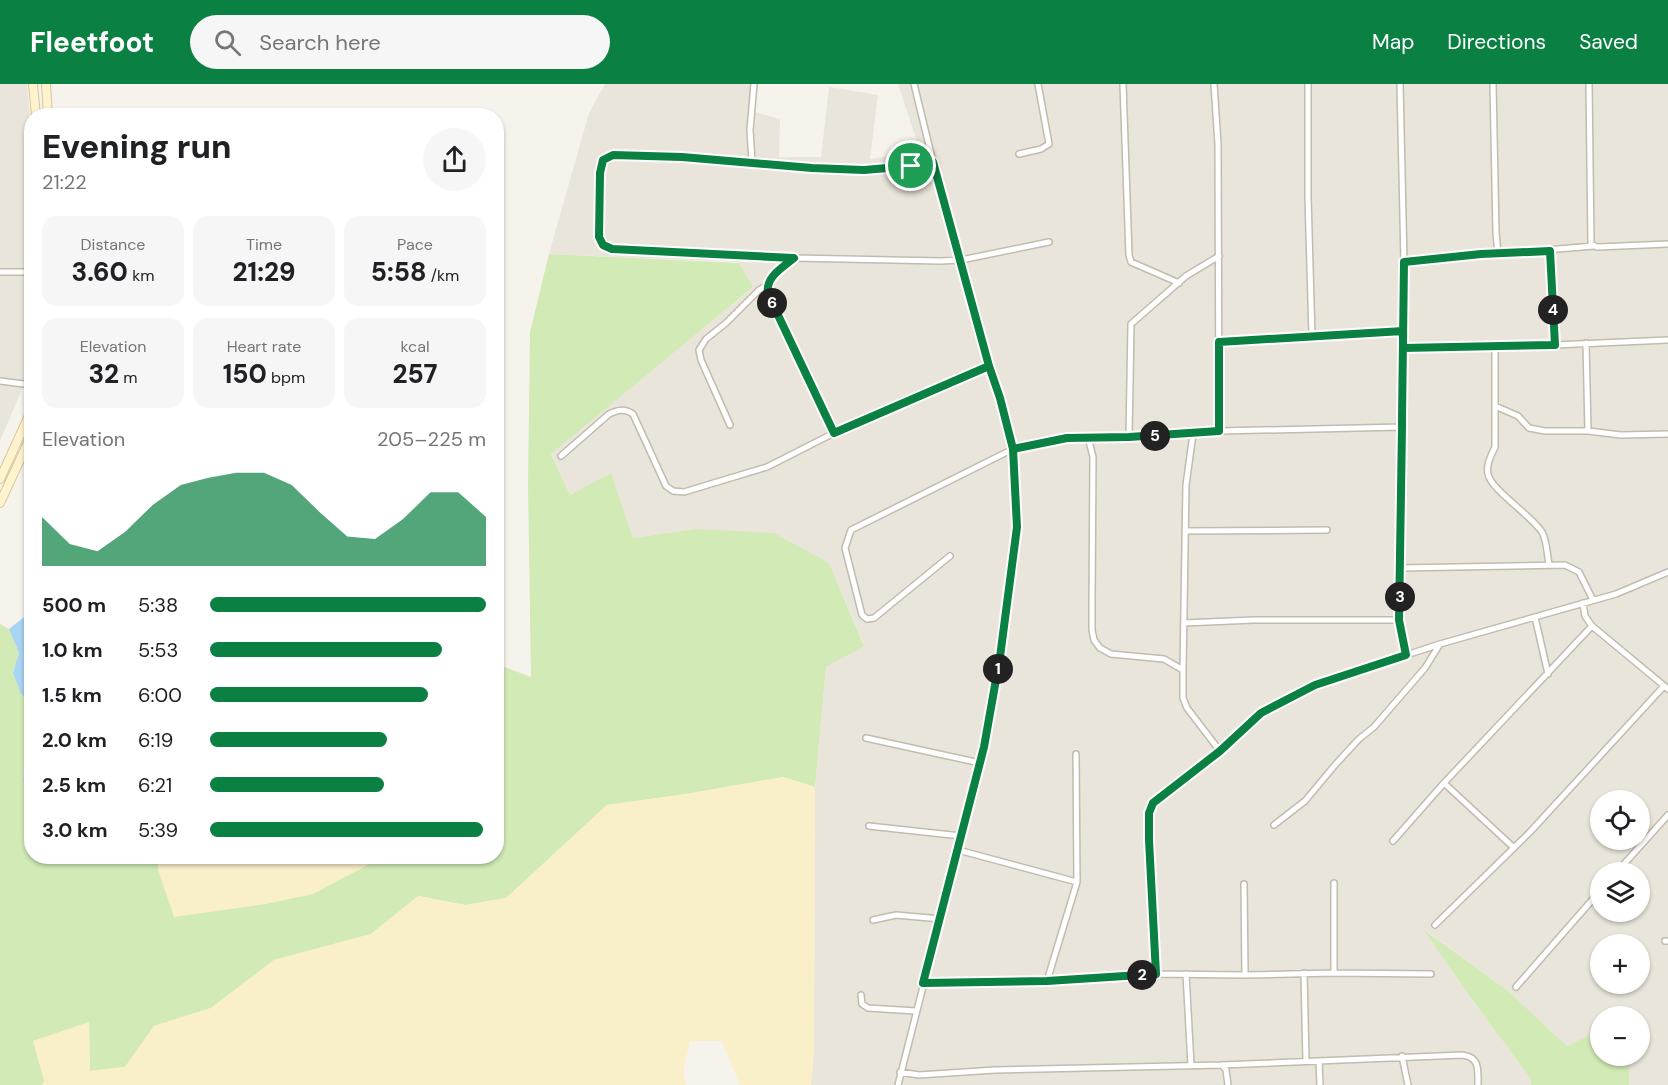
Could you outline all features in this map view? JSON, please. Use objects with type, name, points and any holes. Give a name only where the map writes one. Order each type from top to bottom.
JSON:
[{"type":"main road","points":[[33,84],[35,108]]},
{"type":"main road","points":[[46,84],[48,108]]},
{"type":"main road","points":[[0,479],[24,426]]},
{"type":"main road","points":[[0,503],[24,451]]},
{"type":"street","points":[[752,162],[750,130],[754,84]]},
{"type":"street","points":[[898,1085],[980,763],[1000,657],[1017,527],[1013,449],[933,162],[914,84]]},
{"type":"street","points":[[1019,154],[1049,144],[1038,84]]},
{"type":"street","points":[[1123,84],[1129,255],[1131,262],[1138,266],[1179,283]]},
{"type":"street","points":[[1214,84],[1218,144],[1219,431]]},
{"type":"street","points":[[1308,84],[1312,337]]},
{"type":"street","points":[[1400,84],[1404,262],[1399,620],[1406,655]]},
{"type":"street","points":[[1493,84],[1498,254]]},
{"type":"street","points":[[1589,84],[1590,241],[1594,246]]},
{"type":"street","points":[[933,162],[864,170],[796,167],[682,157],[613,155],[603,160],[600,173],[599,237],[603,245],[612,249],[794,258],[961,260],[1049,242]]},
{"type":"street","points":[[1404,262],[1594,246],[1668,244]]},
{"type":"street","points":[[1550,251],[1555,345]]},
{"type":"street","points":[[1129,437],[1131,324],[1179,283],[1219,256]]},
{"type":"street","points":[[730,425],[701,360],[699,350],[706,339],[794,258]]},
{"type":"street","points":[[0,272],[24,272]]},
{"type":"street","points":[[766,286],[834,433]]},
{"type":"street","points":[[1219,342],[1403,331]]},
{"type":"street","points":[[1403,348],[1668,340]]},
{"type":"street","points":[[1586,343],[1588,431]]},
{"type":"street","points":[[1495,347],[1495,447],[1489,460],[1488,473],[1491,482],[1531,519],[1543,534],[1549,564]]},
{"type":"street","points":[[561,456],[609,414],[627,410],[633,414],[666,486],[684,492],[766,467],[834,433],[989,366]]},
{"type":"street","points":[[0,381],[24,384]]},
{"type":"street","points":[[1495,406],[1518,416],[1534,430],[1588,431],[1621,435],[1668,434]]},
{"type":"street","points":[[950,556],[874,618],[867,619],[862,615],[844,548],[851,530],[1013,449],[1067,438],[1129,437],[1219,431],[1402,427]]},
{"type":"street","points":[[1193,434],[1186,484],[1183,698],[1187,708],[1220,751]]},
{"type":"street","points":[[1088,437],[1093,457],[1092,610],[1094,640],[1100,648],[1111,654],[1164,659],[1183,670]]},
{"type":"street","points":[[1185,531],[1327,530]]},
{"type":"street","points":[[1400,568],[1549,564],[1570,566],[1579,572],[1593,600]]},
{"type":"street","points":[[1156,974],[1149,840],[1149,813],[1153,803],[1220,751],[1261,713],[1315,685],[1440,644],[1616,594],[1668,572]]},
{"type":"street","points":[[1435,925],[1530,832],[1666,687],[1592,626],[1585,616],[1583,603]]},
{"type":"street","points":[[1535,617],[1548,674]]},
{"type":"street","points":[[1184,623],[1254,620],[1399,620]]},
{"type":"street","points":[[1394,841],[1444,783],[1592,626]]},
{"type":"street","points":[[1274,825],[1311,795],[1359,739],[1374,727],[1425,668],[1440,644]]},
{"type":"street","points":[[866,738],[980,763]]},
{"type":"street","points":[[1047,981],[1077,882],[1076,754]]},
{"type":"street","points":[[1444,783],[1513,848]]},
{"type":"street","points":[[1626,862],[1668,815]]},
{"type":"street","points":[[869,826],[961,836]]},
{"type":"street","points":[[958,850],[1077,882]]},
{"type":"street","points":[[1334,883],[1334,973]]},
{"type":"street","points":[[1244,884],[1245,975]]},
{"type":"street","points":[[1516,987],[1590,902]]},
{"type":"street","points":[[873,920],[896,915],[941,919]]},
{"type":"street","points":[[1304,973],[1306,1061]]},
{"type":"street","points":[[923,983],[1047,981],[1156,974],[1431,975]]},
{"type":"street","points":[[1186,974],[1191,1065]]},
{"type":"street","points":[[861,995],[862,1004],[868,1008],[916,1011]]},
{"type":"street","points":[[900,1072],[919,1075],[995,1070],[1222,1065],[1402,1056],[1469,1056],[1476,1060],[1478,1066],[1478,1085]]},
{"type":"street","points":[[1402,1056],[1408,1085]]},
{"type":"street","points":[[1319,1061],[1320,1085]]},
{"type":"street","points":[[1222,1065],[1226,1070],[1228,1085]]},
{"type":"shaded area","points":[[0,84],[27,84],[29,108],[24,108],[24,384],[0,441]]},
{"type":"shaded area","points":[[605,84],[756,84],[755,112],[780,119],[779,157],[821,157],[829,87],[878,95],[870,159],[920,151],[898,84],[1668,84],[1668,1085],[1629,1085],[1630,1066],[1650,1066],[1650,1006],[1590,1006],[1590,1035],[1567,1046],[1507,990],[1426,931],[1473,1001],[1531,1079],[1531,1085],[811,1085],[814,1049],[815,787],[826,667],[864,645],[829,563],[695,529],[633,538],[611,474],[570,495],[551,453],[753,287],[738,262],[549,254],[589,113]]},
{"type":"green space","points":[[549,254],[739,263],[753,287],[551,454],[570,495],[611,473],[633,538],[695,529],[774,533],[829,563],[864,646],[826,667],[815,787],[783,777],[607,805],[506,898],[465,905],[418,896],[371,934],[274,960],[211,1008],[154,1026],[125,1067],[90,1071],[89,1023],[42,1085],[0,1085],[0,624],[9,629],[19,653],[13,673],[24,696],[24,864],[504,864],[504,667],[531,677],[528,486],[530,332]]},
{"type":"green space","points":[[1424,930],[1507,990],[1567,1046],[1590,1035],[1590,1066],[1630,1066],[1629,1085],[1531,1085],[1531,1079]]},
{"type":"sand","points":[[783,777],[815,787],[814,1049],[811,1085],[740,1085],[722,1041],[690,1041],[683,1070],[686,1085],[42,1085],[44,1081],[33,1041],[89,1022],[90,1071],[125,1067],[154,1026],[211,1008],[274,960],[371,934],[418,896],[465,905],[506,898],[607,805]]},
{"type":"sand","points":[[158,864],[370,864],[313,894],[266,904],[174,917]]},
{"type":"water","points":[[24,617],[24,696],[13,673],[19,653],[9,629]]},
{"type":"route","points":[[911,166],[864,170],[779,166],[682,157],[613,155],[603,160],[600,173],[599,237],[603,245],[612,249],[794,258],[770,278],[766,286],[834,433],[989,366],[1013,449],[1067,438],[1129,437],[1219,431],[1219,342],[1403,331],[1403,348],[1555,345],[1550,251],[1481,254],[1404,262],[1403,331],[1402,427],[1399,620],[1406,655],[1315,685],[1261,713],[1220,751],[1153,803],[1149,813],[1149,840],[1156,974],[1047,981],[923,983],[984,747],[1000,657],[1017,527],[1013,449],[1000,398],[989,366],[933,162],[911,166]]}]
